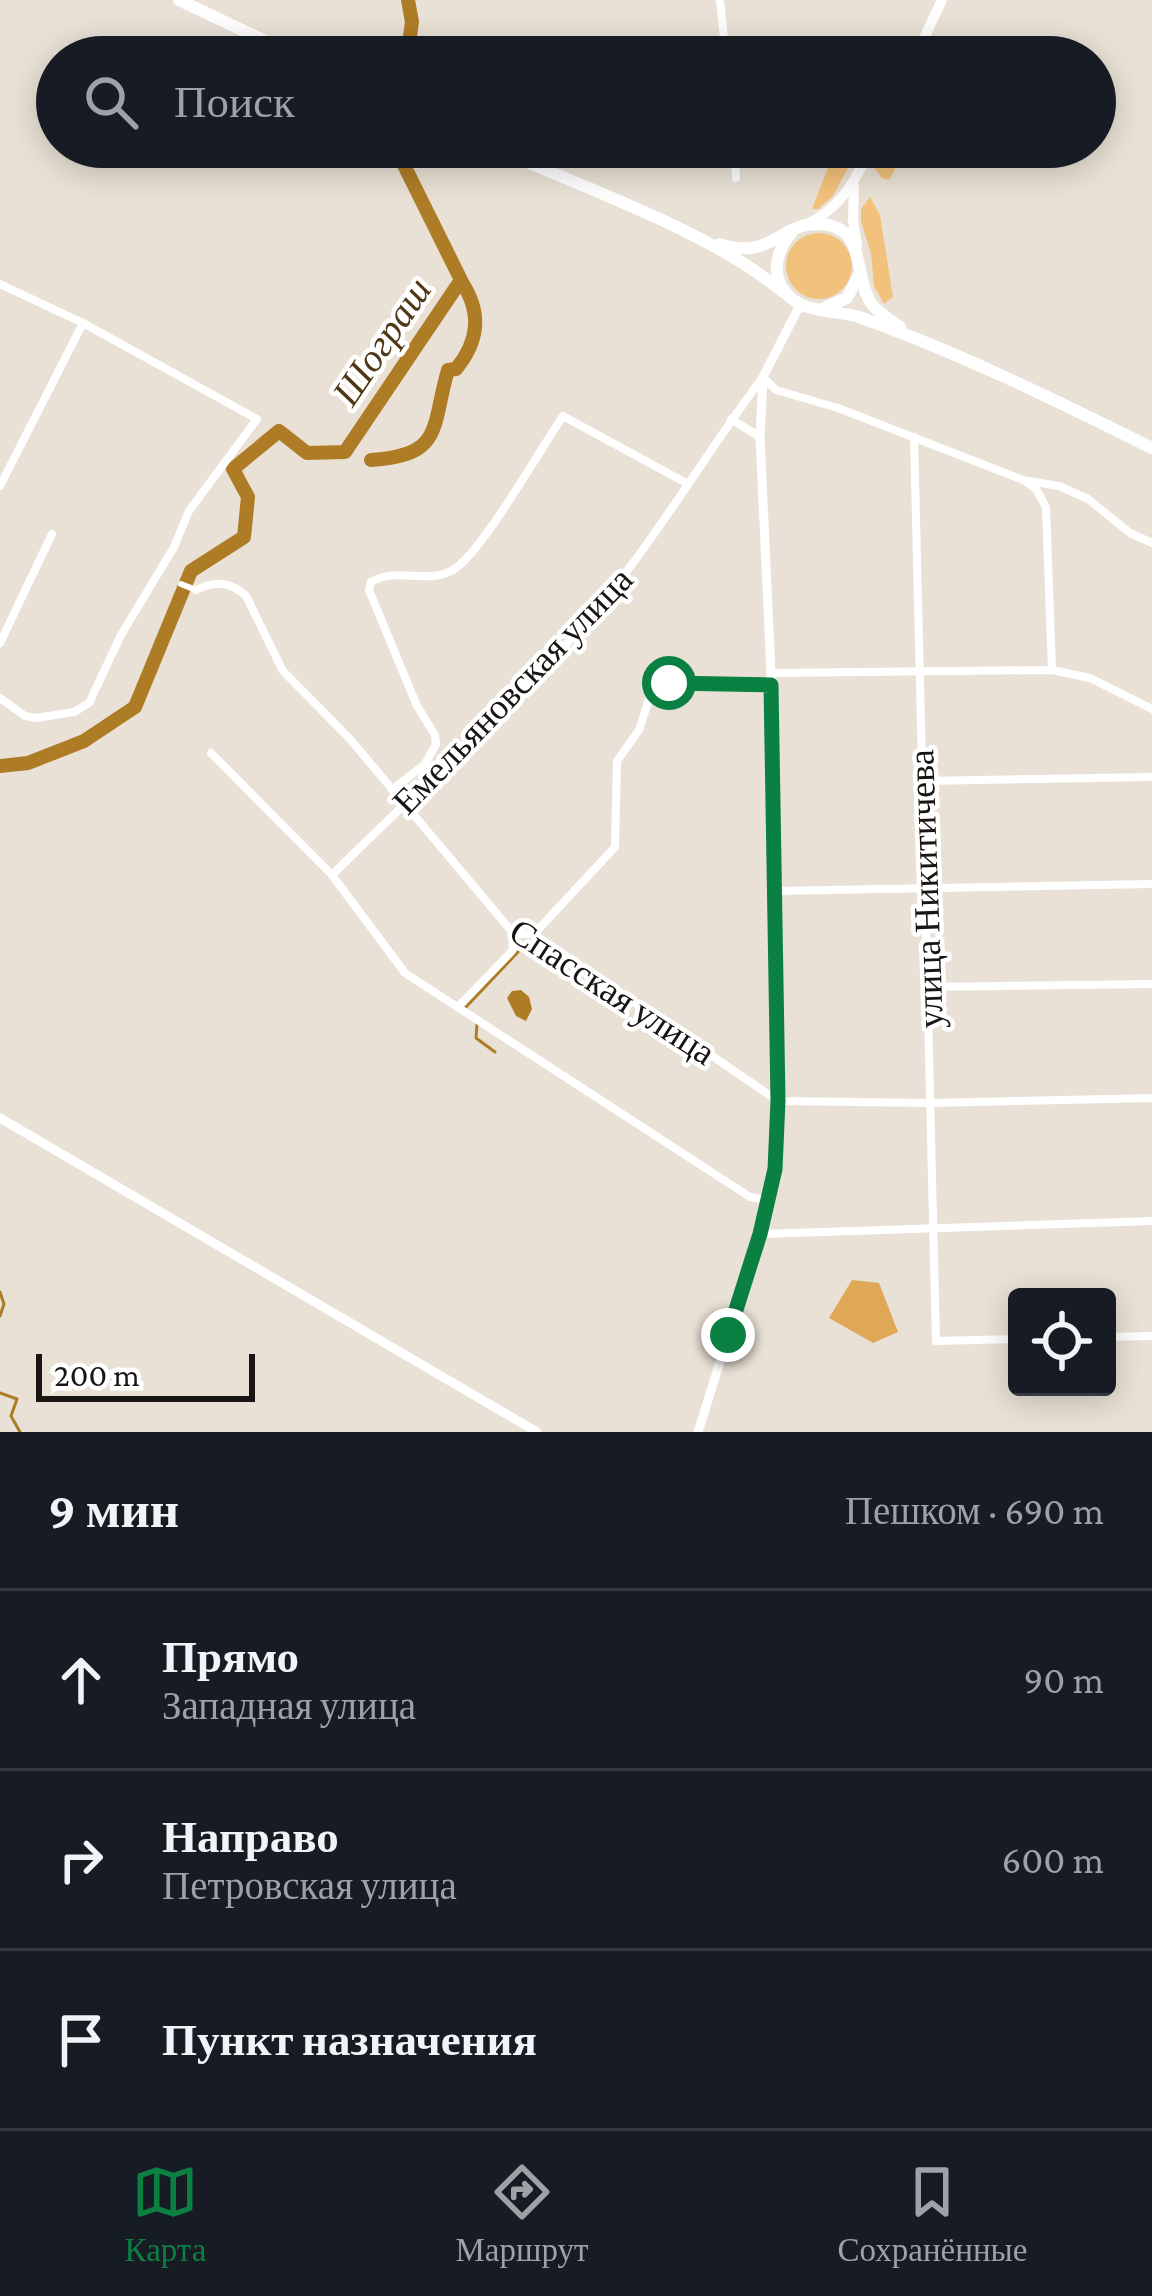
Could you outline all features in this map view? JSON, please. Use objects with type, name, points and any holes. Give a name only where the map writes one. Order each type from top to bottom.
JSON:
[{"type":"main road","points":[[179,0],[254,36]]},
{"type":"main road","points":[[925,36],[942,0]]},
{"type":"main road","points":[[539,168],[690,236],[758,272],[801,304],[911,334],[1152,448]]},
{"type":"main road","points":[[690,236],[750,249],[771,244],[832,209],[861,168]]},
{"type":"main road","points":[[792,232],[780,249],[776,266],[782,288],[801,304],[829,308],[847,298],[856,286],[860,261],[853,220],[854,184]]},
{"type":"main road","points":[[807,224],[837,228],[853,241],[875,309],[911,334]]},
{"type":"street","points":[[721,0],[724,36]]},
{"type":"street","points":[[736,168],[736,178]]},
{"type":"street","points":[[0,296],[2,285],[257,419],[189,512],[88,703],[74,712],[36,718],[0,698]]},
{"type":"street","points":[[698,1432],[760,1234],[775,1169],[771,679],[760,436],[763,377],[801,304]]},
{"type":"street","points":[[0,486],[82,323]]},
{"type":"street","points":[[763,377],[776,390],[838,407],[1023,480],[1059,486],[1088,499],[1152,543]]},
{"type":"street","name":"Емельяновская улица","points":[[332,875],[580,628],[639,556],[763,377]]},
{"type":"street","points":[[392,790],[425,764],[436,744],[369,590],[371,583],[386,574],[434,577],[454,569],[484,538],[563,416],[688,484]]},
{"type":"street","points":[[731,419],[760,436]]},
{"type":"street","name":"улица Никитичева","points":[[914,437],[936,1341],[1008,1339]]},
{"type":"street","points":[[1023,480],[1036,489],[1046,507],[1052,670]]},
{"type":"street","points":[[0,643],[52,534]]},
{"type":"street","name":"Спасская улица","points":[[196,590],[222,583],[246,596],[284,671],[350,739],[514,934],[534,934],[778,1101]]},
{"type":"street","points":[[181,584],[196,590]]},
{"type":"street","points":[[534,934],[614,848],[617,761],[639,730],[651,693],[669,683],[1052,670],[1090,678],[1152,709]]},
{"type":"street","points":[[211,753],[332,875],[405,974],[750,1197],[767,1200]]},
{"type":"street","points":[[922,781],[1152,777]]},
{"type":"street","points":[[775,891],[1152,884]]},
{"type":"street","points":[[458,1007],[512,951],[514,934]]},
{"type":"street","points":[[929,987],[1152,984]]},
{"type":"street","points":[[778,1101],[1152,1098]]},
{"type":"street","points":[[0,1118],[537,1432]]},
{"type":"street","points":[[760,1234],[1152,1221]]},
{"type":"street","points":[[1116,1337],[1152,1336]]},
{"type":"shaded area","points":[[828,168],[848,168],[833,196],[812,209]]},
{"type":"shaded area","points":[[874,168],[896,168],[889,180]]},
{"type":"shaded area","points":[[870,197],[880,215],[893,297],[884,304],[874,286],[871,253],[861,222],[861,209]]},
{"type":"shaded area","points":[[819,233],[842,243],[852,266],[842,289],[819,299],[796,289],[786,266],[796,243]]},
{"type":"shaded area","points":[[521,990],[532,1009],[526,1021],[516,1016],[507,998]]},
{"type":"shaded area","points":[[852,1280],[879,1283],[898,1332],[873,1343],[829,1318]]},
{"type":"waterway","name":"Шограш","points":[[408,0],[410,36]]},
{"type":"waterway","name":"Шограш","points":[[0,766],[28,763],[84,741],[135,707],[191,571],[244,537],[248,497],[233,469],[279,431],[307,453],[345,452],[461,280],[405,168]]},
{"type":"waterway","points":[[371,460],[411,452],[430,435],[448,370],[456,369],[473,337],[475,315],[461,281]]},
{"type":"waterway","points":[[466,1007],[518,952]]},
{"type":"waterway","points":[[477,1024],[476,1038],[495,1052]]},
{"type":"waterway","points":[[0,1292],[4,1304],[0,1316]]},
{"type":"waterway","points":[[0,1393],[17,1399],[11,1416],[20,1432]]},
{"type":"route","points":[[669,683],[771,685],[775,1169],[728,1335]]}]
